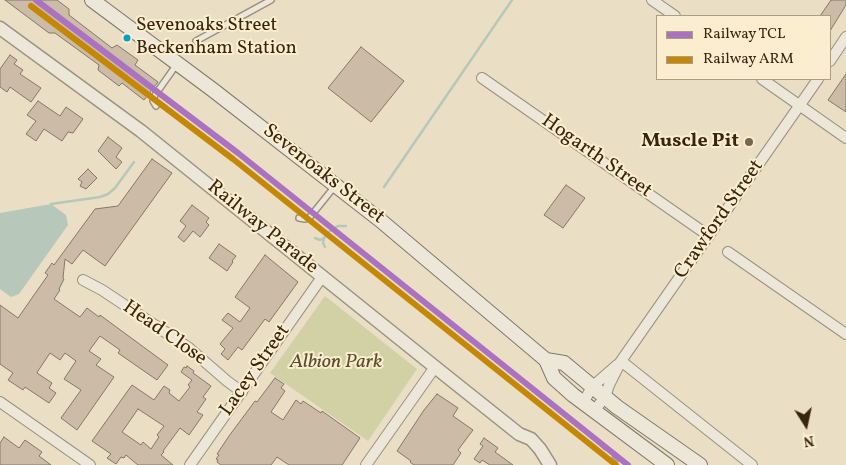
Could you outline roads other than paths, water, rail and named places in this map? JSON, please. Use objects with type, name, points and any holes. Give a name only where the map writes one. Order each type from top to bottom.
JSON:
[{"type":"main road","name":"Sevenoaks Street","points":[[92,0],[213,90],[380,220],[546,360],[554,378],[588,407],[667,465]]},
{"type":"main road","name":"Sevenoaks Street","points":[[546,360],[564,363],[605,397],[700,465]]},
{"type":"street","points":[[652,0],[674,15]]},
{"type":"street","name":"Railway Parade","points":[[0,28],[140,131],[519,434],[531,440],[540,449],[550,465]]},
{"type":"street","points":[[831,60],[846,37]]},
{"type":"street","name":"Hogarth Street","points":[[482,78],[709,236]]},
{"type":"street","points":[[763,80],[846,138]]},
{"type":"street","name":"Crawford Street","points":[[588,407],[605,397],[609,384],[621,361],[817,80]]},
{"type":"street","points":[[728,252],[846,334]]},
{"type":"street","name":"Lacey Street","points":[[195,463],[322,277]]},
{"type":"street","name":"Head Close","points":[[83,280],[102,290],[186,346],[242,392]]},
{"type":"street","points":[[621,361],[752,465]]},
{"type":"street","name":"Crawford Street","points":[[588,407],[592,387],[621,361]]},
{"type":"street","points":[[366,465],[435,367]]},
{"type":"street","points":[[0,402],[90,465]]},
{"type":"street","name":"Railway Parade","points":[[519,434],[540,465]]},
{"type":"lane","points":[[196,41],[271,0]]},
{"type":"lane","points":[[156,106],[153,101],[154,95],[177,64]]},
{"type":"lane","points":[[299,218],[305,219],[310,217],[335,186]]},
{"type":"waterway","points":[[384,187],[512,0]]},
{"type":"waterway","points":[[51,204],[100,197],[108,194],[115,188],[134,162]]},
{"type":"waterway","points":[[315,238],[320,240],[338,226],[346,226]]},
{"type":"waterway","points":[[324,238],[323,243],[325,247]]},
{"type":"railway","points":[[586,431],[621,465]]},
{"type":"rail line","name":"TCL","points":[[36,0],[238,153],[628,465]]},
{"type":"rail line","name":"ARM","points":[[31,6],[233,159],[616,465]]},
{"type":"place","name":"Sevenoaks Street Beckenham Station","points":[[127,38]]},
{"type":"place","name":"Muscle Pit","points":[[749,142]]},
{"type":"park label","name":"Albion Park","points":[[336,363]]}]
